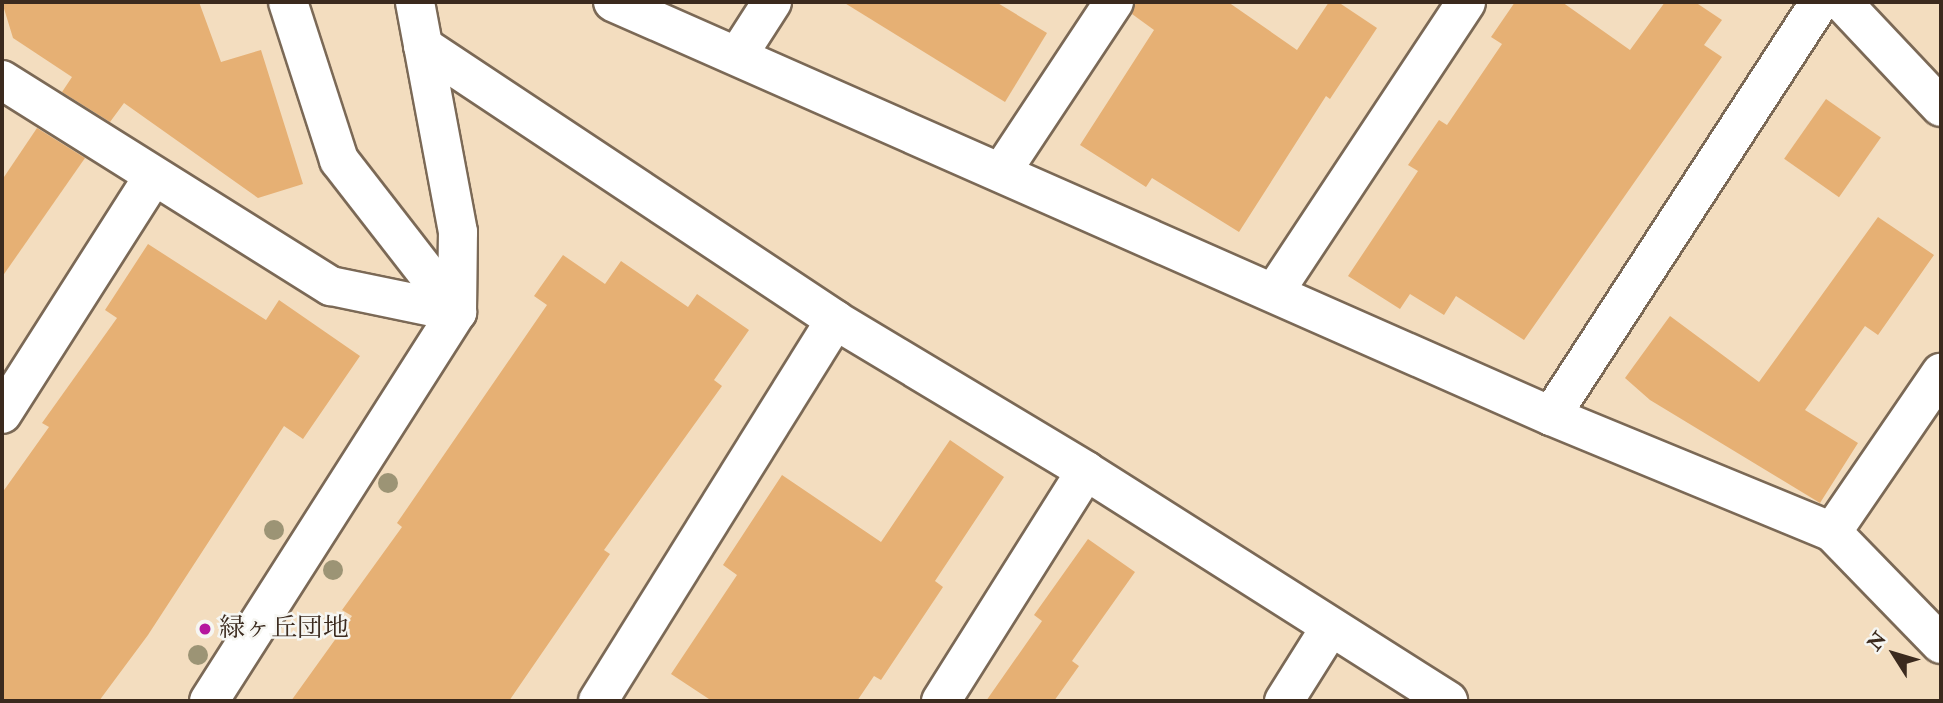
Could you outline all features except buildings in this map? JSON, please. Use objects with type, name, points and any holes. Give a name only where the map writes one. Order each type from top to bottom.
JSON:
[{"type":"street","points":[[288,2],[339,160],[457,312]]},
{"type":"street","points":[[209,701],[457,312],[458,232],[415,2]]},
{"type":"street","points":[[613,2],[1275,291],[1552,416],[1832,532],[1941,644]]},
{"type":"street","points":[[738,55],[772,2]]},
{"type":"street","points":[[1002,172],[1114,2]]},
{"type":"street","points":[[1275,291],[1466,2]]},
{"type":"street","points":[[1552,416],[1820,2]]},
{"type":"street","points":[[1842,2],[1941,107]]},
{"type":"street","points":[[423,46],[835,320],[1086,471],[1448,701]]},
{"type":"street","points":[[2,80],[331,286],[457,312]]},
{"type":"street","points":[[2,414],[153,177]]},
{"type":"street","points":[[598,701],[835,320]]},
{"type":"street","points":[[1832,532],[1941,373]]},
{"type":"street","points":[[941,701],[1086,471]]},
{"type":"street","points":[[1284,701],[1330,628]]},
{"type":"place","name":"緑ヶ丘団地","points":[[205,629]]}]
